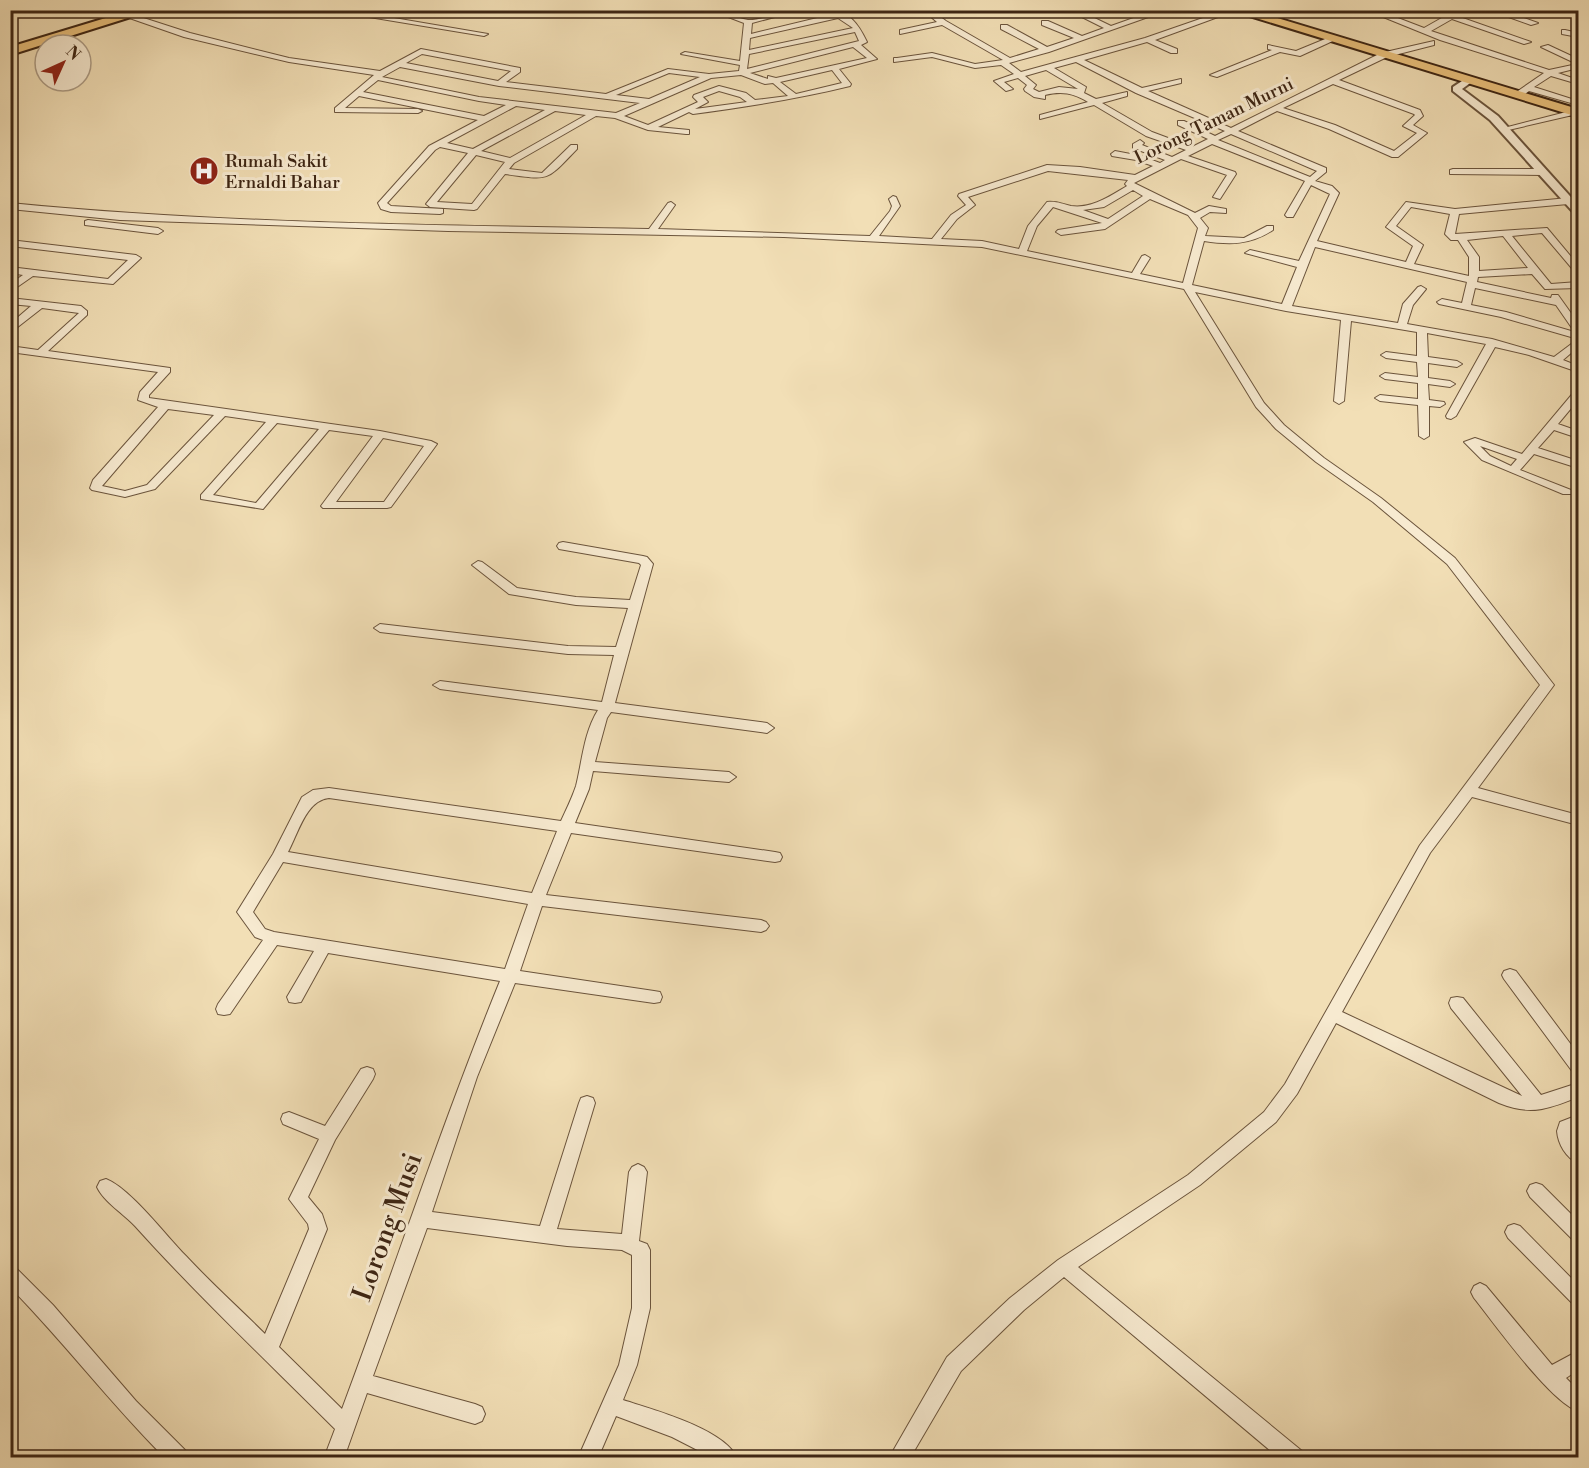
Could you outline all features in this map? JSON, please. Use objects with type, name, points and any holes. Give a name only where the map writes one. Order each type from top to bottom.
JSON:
[{"type":"highway","points":[[10,46],[128,13],[147,10]]},
{"type":"highway","points":[[1236,11],[1468,81],[1523,91],[1577,109]]},
{"type":"highway","points":[[10,51],[128,13]]},
{"type":"street","points":[[330,10],[484,34]]},
{"type":"street","points":[[768,17],[780,10]]},
{"type":"street","points":[[721,11],[748,22],[798,10]]},
{"type":"street","points":[[926,10],[943,23],[1006,61],[1018,75],[1032,85],[1028,89],[1040,96],[1059,89],[1079,93],[1149,134],[1193,150]]},
{"type":"street","points":[[1071,10],[1110,28]]},
{"type":"street","points":[[1082,16],[1098,10]]},
{"type":"street","points":[[897,60],[932,55],[975,66],[1006,61],[1165,10]]},
{"type":"street","points":[[1369,10],[1578,82]]},
{"type":"street","points":[[1425,31],[1461,10]]},
{"type":"street","points":[[1492,10],[1534,23]]},
{"type":"street","points":[[1009,89],[998,81],[1148,40],[1236,11]]},
{"type":"street","points":[[128,13],[264,55],[513,104],[617,116],[648,128],[686,132]]},
{"type":"street","points":[[685,54],[757,69],[856,45],[863,42],[864,38],[858,29],[836,13],[746,37]]},
{"type":"street","points":[[1450,16],[1527,42]]},
{"type":"street","points":[[744,68],[748,22]]},
{"type":"street","points":[[1127,22],[1137,27]]},
{"type":"street","points":[[903,32],[943,23]]},
{"type":"street","points":[[1044,23],[1081,38]]},
{"type":"street","points":[[1565,32],[1578,35],[1576,27],[1578,26]]},
{"type":"street","points":[[1004,27],[1046,50]]},
{"type":"street","points":[[744,53],[858,29]]},
{"type":"street","points":[[1269,46],[1297,54],[1333,39]]},
{"type":"street","points":[[1148,40],[1174,51]]},
{"type":"street","name":"Lorong Taman Murni","points":[[1196,216],[1150,195],[1134,183],[1160,166],[1230,130],[1384,55],[1431,43]]},
{"type":"street","points":[[617,116],[710,76],[744,68],[763,81],[776,81],[873,59],[856,45]]},
{"type":"street","points":[[1545,47],[1578,64]]},
{"type":"street","points":[[1214,75],[1278,50]]},
{"type":"street","points":[[442,110],[338,110],[359,91],[421,51],[517,70],[499,84]]},
{"type":"street","points":[[1078,60],[1139,91],[1323,170],[1310,181],[1290,215]]},
{"type":"street","points":[[399,64],[499,84],[608,95],[650,102]]},
{"type":"street","points":[[1523,91],[1551,72],[1578,64]]},
{"type":"street","points":[[652,65],[710,76]]},
{"type":"street","points":[[1048,68],[1083,88],[1079,93]]},
{"type":"street","points":[[757,69],[776,81],[795,98]]},
{"type":"street","points":[[679,114],[795,98],[847,84],[834,69]]},
{"type":"street","points":[[608,95],[672,70]]},
{"type":"street","points":[[1139,91],[1178,81]]},
{"type":"street","points":[[1275,108],[1332,127],[1393,154],[1398,154],[1423,134],[1407,126],[1419,116],[1417,112],[1333,81]]},
{"type":"street","points":[[1468,81],[1456,89],[1485,108],[1578,211]]},
{"type":"street","points":[[716,109],[697,97],[719,88],[743,95],[755,104]]},
{"type":"street","points":[[540,89],[439,144],[382,203],[382,206],[391,209],[466,211],[474,207],[511,161],[595,113]]},
{"type":"street","points":[[359,91],[484,119]]},
{"type":"street","points":[[1044,117],[1124,94]]},
{"type":"street","points":[[379,111],[392,100]]},
{"type":"street","points":[[648,128],[704,102]]},
{"type":"street","points":[[474,207],[434,206],[430,202],[474,152],[554,108]]},
{"type":"street","points":[[1504,129],[1577,109]]},
{"type":"street","points":[[1181,123],[1213,140],[1329,188],[1335,193],[1311,243],[1286,308]]},
{"type":"street","points":[[1140,143],[1136,146],[1232,174],[1217,197]]},
{"type":"street","points":[[439,144],[511,161]]},
{"type":"street","points":[[502,171],[543,176],[574,147]]},
{"type":"street","points":[[1114,154],[1138,158],[1160,166]]},
{"type":"street","points":[[935,241],[954,217],[971,205],[962,196],[1037,169],[1080,170],[1134,183]]},
{"type":"street","points":[[1453,172],[1542,172]]},
{"type":"street","points":[[1071,209],[1101,205],[1134,183]]},
{"type":"street","points":[[1061,232],[1096,228],[1150,195]]},
{"type":"street","points":[[872,238],[894,211],[896,206],[893,199]]},
{"type":"street","points":[[1409,265],[1418,245],[1391,227],[1408,204],[1455,212],[1568,201]]},
{"type":"street","points":[[1022,252],[1034,226],[1047,206],[1054,204],[1109,222]]},
{"type":"street","points":[[652,231],[671,205]]},
{"type":"street","points":[[10,206],[120,217],[448,228],[652,231],[982,244],[1286,308],[1492,342],[1578,369]]},
{"type":"street","points":[[899,1458],[954,1364],[1017,1304],[1064,1266],[1194,1180],[1270,1117],[1291,1089],[1318,1036],[1425,849],[1547,685],[1451,561],[1280,427],[1245,385],[1230,354],[1187,287],[1203,228],[1196,216],[1209,209],[1223,211]]},
{"type":"street","points":[[1455,212],[1450,234],[1461,238],[1504,232],[1544,230],[1578,270]]},
{"type":"street","points":[[10,214],[158,231]]},
{"type":"street","points":[[1200,238],[1243,242],[1257,238],[1270,228]]},
{"type":"street","points":[[1504,232],[1532,271],[1561,303],[1578,329]]},
{"type":"street","points":[[1461,238],[1474,257],[1473,279],[1466,306]]},
{"type":"street","points":[[10,243],[136,258],[110,282],[10,270]]},
{"type":"street","points":[[1311,243],[1473,279],[1561,303]]},
{"type":"street","points":[[1250,253],[1302,265]]},
{"type":"street","points":[[1134,277],[1144,258]]},
{"type":"street","points":[[1473,279],[1532,271]]},
{"type":"street","points":[[10,289],[32,273]]},
{"type":"street","points":[[1548,287],[1578,285]]},
{"type":"street","points":[[1402,326],[1408,304],[1421,289]]},
{"type":"street","points":[[10,301],[81,309],[84,313],[39,353]]},
{"type":"street","points":[[1442,302],[1466,306],[1578,336]]},
{"type":"street","points":[[10,330],[40,304]]},
{"type":"street","points":[[1339,401],[1346,319]]},
{"type":"street","points":[[1422,329],[1424,436]]},
{"type":"street","points":[[1451,416],[1492,342]]},
{"type":"street","points":[[1556,361],[1578,342]]},
{"type":"street","points":[[10,349],[166,370],[142,399],[147,402],[380,434],[431,444],[387,505],[327,506],[380,434]]},
{"type":"street","points":[[1386,355],[1457,364]]},
{"type":"street","points":[[1385,375],[1450,384]]},
{"type":"street","points":[[1380,398],[1440,404]]},
{"type":"street","points":[[1513,471],[1551,425],[1576,401]]},
{"type":"street","points":[[165,405],[98,482],[96,488],[125,494],[151,487],[222,413]]},
{"type":"street","points":[[274,420],[205,497],[259,507],[326,427]]},
{"type":"street","points":[[1551,425],[1578,435]]},
{"type":"street","points":[[1567,492],[1486,458],[1469,442],[1475,441],[1578,465]]},
{"type":"street","name":"Lorong Musi","points":[[334,1458],[473,1068],[589,766],[600,718],[607,707],[645,562],[563,546]]},
{"type":"street","points":[[478,565],[513,591],[576,601],[634,604]]},
{"type":"street","points":[[380,628],[567,650],[621,651]]},
{"type":"street","points":[[440,686],[767,728]]},
{"type":"street","points":[[589,766],[729,777]]},
{"type":"street","points":[[1468,791],[1578,820]]},
{"type":"street","points":[[654,997],[273,938],[260,933],[245,912],[279,856],[307,801],[318,794],[329,793],[775,857]]},
{"type":"street","points":[[279,856],[537,900],[761,926]]},
{"type":"street","points":[[224,1009],[273,938]]},
{"type":"street","points":[[295,997],[324,946]]},
{"type":"street","points":[[1510,975],[1578,1066]]},
{"type":"street","points":[[1457,1003],[1537,1103]]},
{"type":"street","points":[[1331,1014],[1366,1026],[1446,1070],[1506,1098],[1527,1104],[1537,1103],[1578,1090]]},
{"type":"street","points":[[269,1348],[318,1229],[316,1220],[297,1201],[329,1135],[367,1074]]},
{"type":"street","points":[[546,1235],[587,1103]]},
{"type":"street","points":[[290,1119],[329,1135]]},
{"type":"street","points":[[1578,1122],[1566,1126],[1565,1132],[1566,1141],[1578,1155]]},
{"type":"street","points":[[630,1244],[638,1172]]},
{"type":"street","points":[[106,1187],[131,1209],[180,1263],[345,1425]]},
{"type":"street","points":[[1536,1191],[1578,1233]]},
{"type":"street","points":[[421,1219],[630,1244],[638,1247],[642,1255],[641,1308],[628,1365],[588,1458]]},
{"type":"street","points":[[1514,1232],[1578,1297]]},
{"type":"street","points":[[1064,1266],[1295,1458]]},
{"type":"street","points":[[10,1275],[46,1311],[129,1408],[179,1458]]},
{"type":"street","points":[[1480,1292],[1550,1377],[1578,1402]]},
{"type":"street","points":[[1550,1377],[1578,1360]]},
{"type":"street","points":[[361,1382],[475,1414]]},
{"type":"street","points":[[610,1405],[722,1449],[727,1458]]},
{"type":"place","name":"Rumah Sakit Ernaldi Bahar","points":[[204,171]]}]
